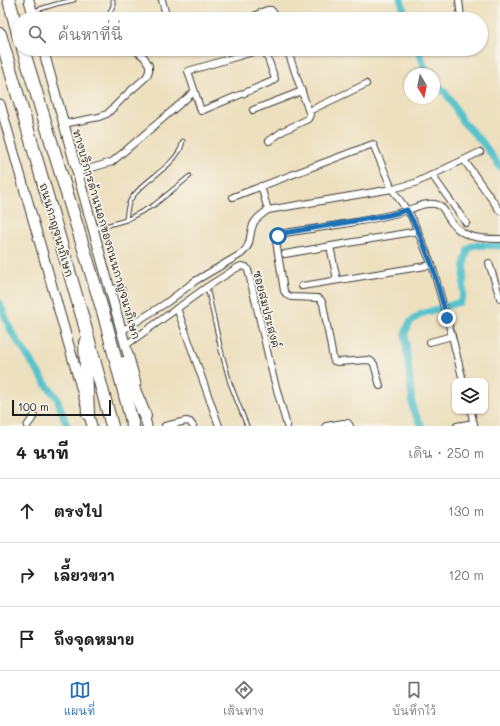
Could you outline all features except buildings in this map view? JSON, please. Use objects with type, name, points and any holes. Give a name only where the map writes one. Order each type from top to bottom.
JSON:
[{"type":"highway","points":[[8,0],[12,13]]},
{"type":"highway","name":"ถนนกาญจนาภิเษก","points":[[0,34],[84,319],[112,426]]},
{"type":"highway","name":"ถนนกาญจนาภิเษก","points":[[25,56],[104,315],[133,426]]},
{"type":"highway","points":[[104,315],[146,421]]},
{"type":"highway","points":[[84,319],[88,414]]},
{"type":"main road","points":[[29,0],[32,12]]},
{"type":"main road","name":"ทางบริการด้านนอกของถนนกาญจนาภิเษก","points":[[45,56],[146,421]]},
{"type":"main road","points":[[0,104],[92,426]]},
{"type":"street","points":[[162,0],[165,12]]},
{"type":"street","points":[[459,0],[460,12]]},
{"type":"street","points":[[264,12],[272,10],[274,12]]},
{"type":"street","points":[[63,124],[98,118],[107,114],[147,76],[149,65],[143,56]]},
{"type":"street","points":[[239,56],[189,71],[188,73],[201,111],[273,81],[274,76],[267,56]]},
{"type":"street","points":[[269,141],[308,119],[310,115],[289,56]]},
{"type":"street","points":[[309,111],[366,84]]},
{"type":"street","points":[[253,110],[302,91]]},
{"type":"street","points":[[78,172],[112,162],[194,92]]},
{"type":"street","points":[[233,197],[373,144],[392,189],[407,210],[418,231],[432,265],[462,378]]},
{"type":"street","points":[[122,331],[166,303],[195,281],[241,254],[247,249],[250,242],[253,225],[259,217],[268,210],[392,189],[415,183],[480,152]]},
{"type":"street","points":[[464,160],[500,212]]},
{"type":"street","points":[[432,175],[466,223]]},
{"type":"street","points":[[262,186],[268,210]]},
{"type":"street","points":[[380,386],[372,361],[334,361],[332,358],[323,304],[321,300],[318,298],[287,296],[284,291],[276,241],[278,236],[284,233],[389,215],[423,205],[434,204],[439,205],[444,209],[456,228],[466,235],[477,239],[500,239]]},
{"type":"street","points":[[285,254],[418,231]]},
{"type":"street","points":[[330,246],[337,280]]},
{"type":"street","points":[[489,263],[498,286],[500,298]]},
{"type":"street","points":[[302,286],[432,265]]},
{"type":"street","name":"ซอยสมประสงค์","points":[[126,345],[207,287],[235,269],[241,266],[246,267],[248,270],[271,369],[287,426]]},
{"type":"street","points":[[177,308],[219,426]]},
{"type":"street","points":[[430,342],[452,336]]},
{"type":"street","points":[[457,426],[474,425],[472,414]]},
{"type":"street","points":[[27,426],[34,416]]},
{"type":"street","points":[[165,426],[186,421],[190,422],[194,426]]},
{"type":"street","points":[[326,426],[343,423],[348,423],[350,426]]},
{"type":"lane","points":[[39,12],[56,4],[74,0]]},
{"type":"lane","points":[[110,12],[113,6],[113,0]]},
{"type":"lane","points":[[126,220],[127,206],[130,199],[138,190],[173,160],[180,150],[183,141]]},
{"type":"lane","points":[[94,229],[126,220],[154,205],[190,176]]},
{"type":"lane","points":[[110,288],[120,286],[123,289],[134,324]]},
{"type":"lane","points":[[207,287],[230,383],[247,426]]},
{"type":"waterway","points":[[401,0],[404,12]]},
{"type":"waterway","points":[[421,56],[425,68]]},
{"type":"waterway","points":[[440,86],[450,99],[462,121],[483,143],[500,167]]},
{"type":"waterway","points":[[422,426],[413,410],[405,333],[410,322],[421,314],[460,302],[463,295],[465,261],[468,249],[473,245],[500,246]]},
{"type":"waterway","points":[[0,303],[11,331],[57,398],[67,426]]},
{"type":"route","points":[[278,236],[284,233],[359,221],[407,210],[418,231],[432,265],[447,318]]}]
